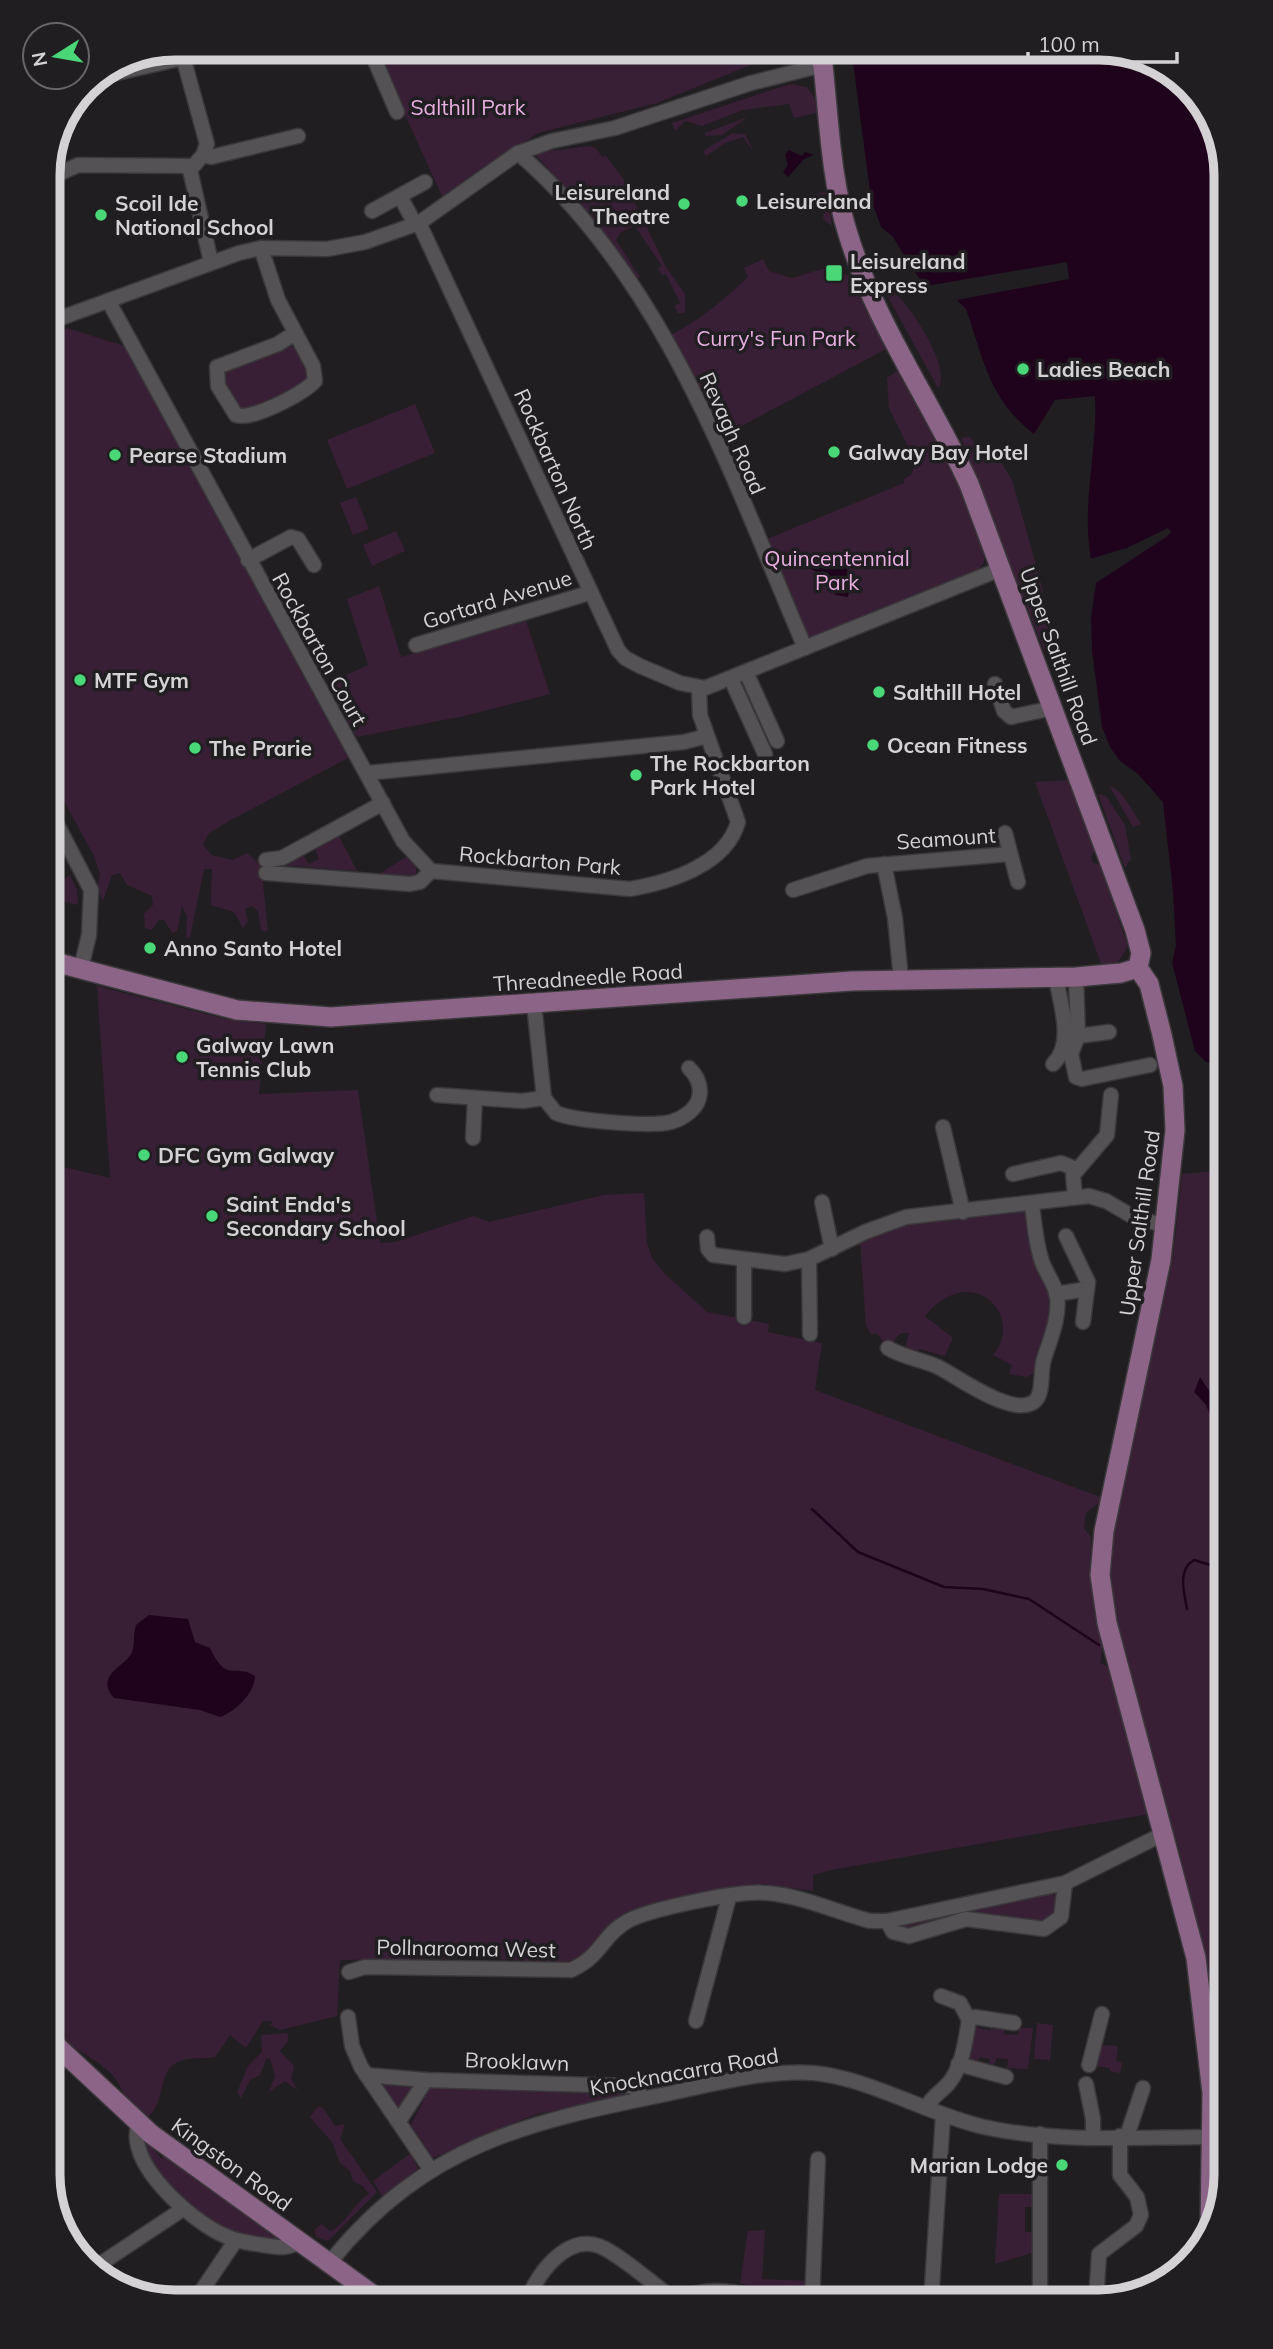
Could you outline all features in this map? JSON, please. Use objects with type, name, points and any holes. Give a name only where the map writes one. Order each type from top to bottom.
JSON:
[{"type":"main road","name":"Upper Salthill Road","points":[[823,60],[838,194],[853,251],[880,313],[946,432],[1003,568],[1135,930],[1141,953],[1138,968],[1151,991],[1175,1103],[1166,1224],[1151,1313],[1105,1525],[1100,1575],[1107,1623],[1165,1833],[1201,1987],[1210,2069],[1211,2201]]},
{"type":"main road","name":"Threadneedle Road","points":[[60,963],[237,1010],[287,1016],[377,1016],[901,979],[1076,977],[1121,973],[1138,968]]},
{"type":"main road","name":"Kingston Road","points":[[60,2049],[139,2123],[192,2165],[366,2289]]},
{"type":"street","points":[[129,70],[170,60]]},
{"type":"street","points":[[184,60],[206,135],[203,155],[191,166],[190,175],[211,262]]},
{"type":"street","points":[[375,60],[397,112]]},
{"type":"street","points":[[60,319],[211,262],[261,248],[346,247],[417,223],[518,153],[552,141],[615,128],[751,83],[805,60]]},
{"type":"street","points":[[203,155],[211,157],[298,136]]},
{"type":"street","name":"Revagh Road","points":[[518,153],[577,209],[633,288],[667,344],[705,420],[804,648]]},
{"type":"street","points":[[60,174],[78,165],[191,166]]},
{"type":"street","points":[[372,211],[425,182]]},
{"type":"street","name":"Rockbarton North","points":[[400,197],[417,223],[589,593],[625,658],[680,683],[699,688]]},
{"type":"street","points":[[261,248],[271,283],[313,366],[315,381],[250,417],[236,415],[218,386],[217,367],[278,344],[295,333]]},
{"type":"street","name":"Rockbarton Court","points":[[109,302],[356,757]]},
{"type":"street","name":"Rockbarton Court","points":[[248,560],[291,537],[298,539],[314,565]]},
{"type":"street","points":[[699,688],[731,679],[1003,568]]},
{"type":"street","name":"Gortard Avenue","points":[[416,645],[589,593]]},
{"type":"street","points":[[746,673],[777,741]]},
{"type":"street","points":[[731,679],[765,754]]},
{"type":"street","points":[[995,684],[1004,711],[1011,717],[1053,708]]},
{"type":"street","name":"Rockbarton Park","points":[[356,757],[409,849],[431,871],[630,889],[685,873],[729,842],[738,822],[700,715],[699,688]]},
{"type":"street","points":[[367,773],[684,742],[707,736]]},
{"type":"street","name":"Rockbarton Park","points":[[383,803],[310,852],[282,858],[266,867],[410,884],[419,882],[431,871]]},
{"type":"street","points":[[60,830],[91,890],[89,934],[81,968]]},
{"type":"street","name":"Seamount","points":[[1005,833],[1017,882]]},
{"type":"street","name":"Seamount","points":[[793,890],[849,870],[884,864],[1010,854]]},
{"type":"street","name":"Seamount","points":[[884,864],[895,918],[901,979]]},
{"type":"street","points":[[1076,977],[1078,1036],[1071,1054],[1076,1077],[1082,1079],[1150,1065]]},
{"type":"street","points":[[1053,1064],[1062,1056],[1065,1042],[1056,978]]},
{"type":"street","points":[[534,1004],[544,1098],[556,1114],[566,1117],[669,1122],[689,1113],[699,1098],[698,1081],[689,1068]]},
{"type":"street","points":[[1078,1036],[1109,1032]]},
{"type":"street","points":[[437,1095],[529,1101],[544,1098]]},
{"type":"street","points":[[1075,1197],[1073,1175],[1076,1169],[1107,1135],[1111,1095]]},
{"type":"street","points":[[473,1138],[475,1098]]},
{"type":"street","points":[[943,1127],[963,1212]]},
{"type":"street","points":[[1013,1174],[1061,1163],[1076,1169]]},
{"type":"street","points":[[707,1237],[710,1253],[777,1265],[809,1259],[896,1220],[1075,1197],[1100,1198],[1137,1219],[1166,1224]]},
{"type":"street","points":[[822,1202],[832,1249]]},
{"type":"street","points":[[888,1348],[901,1356],[934,1365],[968,1387],[1015,1405],[1030,1404],[1039,1396],[1041,1367],[1054,1327],[1056,1294],[1038,1249],[1032,1203]]},
{"type":"street","points":[[1066,1236],[1086,1274],[1083,1321]]},
{"type":"street","points":[[809,1259],[810,1334]]},
{"type":"street","points":[[744,1260],[744,1317]]},
{"type":"street","points":[[1056,1294],[1087,1289]]},
{"type":"street","name":"Pollnarooma West","points":[[349,1972],[365,1967],[571,1970],[597,1954],[615,1930],[627,1921],[648,1912],[765,1892],[870,1921],[887,1920],[1065,1883],[1165,1833]]},
{"type":"street","name":"Pollnarooma West","points":[[887,1920],[893,1932],[904,1936],[961,1920],[1044,1929],[1061,1917],[1065,1883]]},
{"type":"street","points":[[696,2021],[729,1897]]},
{"type":"street","points":[[926,2108],[932,2096],[947,2085],[967,2042],[969,2020],[960,2003],[941,1996]]},
{"type":"street","points":[[1089,2065],[1102,2014]]},
{"type":"street","points":[[348,2017],[355,2056],[431,2170]]},
{"type":"street","points":[[969,2020],[975,2017],[1014,2023]]},
{"type":"street","points":[[958,2064],[1006,2077]]},
{"type":"street","name":"Knocknacarra Road","points":[[330,2262],[370,2216],[431,2170],[474,2146],[540,2121],[749,2078],[813,2073],[986,2128],[1040,2134],[1212,2137]]},
{"type":"street","name":"Brooklawn","points":[[366,2075],[426,2080],[623,2086],[639,2090],[640,2099]]},
{"type":"street","points":[[399,2121],[426,2080]]},
{"type":"street","points":[[1086,2084],[1093,2119],[1093,2135]]},
{"type":"street","points":[[1097,2290],[1099,2254],[1136,2226],[1141,2215],[1137,2197],[1120,2175],[1123,2136],[1143,2088]]},
{"type":"street","points":[[932,2290],[943,2115]]},
{"type":"street","name":"Kingston Road","points":[[139,2123],[137,2137],[151,2172],[183,2209],[209,2227],[236,2240],[285,2247],[299,2241]]},
{"type":"street","points":[[1040,2134],[1040,2290]]},
{"type":"street","points":[[813,2290],[818,2159]]},
{"type":"street","points":[[101,2263],[183,2209]]},
{"type":"street","points":[[202,2289],[236,2240]]},
{"type":"street","points":[[532,2289],[547,2266],[572,2250],[590,2245],[607,2251],[659,2290]]},
{"type":"green space","name":"Salthill Park","points":[[380,60],[770,60],[748,66],[657,103],[538,133],[442,196]]},
{"type":"green space","points":[[790,84],[807,87],[816,100],[832,226],[823,219],[824,210],[818,197],[800,203],[799,199],[827,191],[816,113],[794,118],[789,104],[743,110],[702,126],[685,121],[675,131],[672,123]]},
{"type":"green space","points":[[748,117],[722,135],[705,136],[705,133]]},
{"type":"green space","points":[[733,133],[745,134],[754,152],[743,137],[725,143],[706,156],[703,151]]},
{"type":"green space","points":[[590,146],[596,148],[602,157],[606,156],[624,180],[666,267],[685,294],[685,313],[678,313],[674,306],[680,303],[666,274],[662,275],[658,268],[662,266],[635,226],[621,232],[616,240],[640,277],[634,279],[567,189],[534,153]]},
{"type":"green space","name":"Curry's Fun Park","points":[[763,259],[769,271],[792,278],[832,266],[853,279],[888,348],[719,438],[669,336],[691,324],[720,302],[748,277],[744,268]]},
{"type":"green space","points":[[884,283],[914,316],[933,349],[941,378],[938,388],[881,284]]},
{"type":"green space","points":[[67,328],[124,346],[348,758],[229,821],[209,833],[203,844],[211,855],[233,860],[247,853],[261,866],[268,930],[265,932],[261,929],[258,911],[252,906],[245,909],[248,921],[243,928],[234,912],[211,905],[212,869],[204,869],[190,937],[186,938],[187,916],[182,906],[177,931],[172,933],[164,920],[159,920],[152,930],[145,928],[144,914],[153,905],[152,896],[127,885],[120,873],[112,875],[103,901],[97,888],[100,874],[94,856],[60,794],[60,331]]},
{"type":"green space","points":[[292,346],[298,349],[310,373],[306,383],[248,412],[237,408],[223,386],[223,371]]},
{"type":"green space","name":"Quincentennial Park","points":[[897,371],[950,466],[951,473],[956,476],[984,550],[984,562],[977,572],[806,643],[762,541],[904,483],[904,479],[911,475],[916,462],[889,408],[887,378]]},
{"type":"green space","points":[[415,404],[435,453],[347,489],[327,440]]},
{"type":"green space","points":[[969,437],[1001,462],[1012,480],[1040,579],[1052,639],[1045,653],[961,438]]},
{"type":"green space","points":[[356,497],[369,529],[353,535],[340,503]]},
{"type":"green space","points":[[396,531],[405,551],[372,566],[363,545]]},
{"type":"green space","points":[[379,586],[401,657],[526,621],[550,694],[464,716],[357,737],[325,685],[368,665],[347,599]]},
{"type":"green space","points":[[1070,780],[1095,850],[1091,857],[1093,863],[1100,864],[1128,947],[1116,965],[1102,966],[1035,782]]},
{"type":"green space","points":[[1109,785],[1121,793],[1141,824],[1133,827]]},
{"type":"green space","points":[[1098,794],[1106,796],[1125,825],[1131,859],[1125,868]]},
{"type":"green space","points":[[338,834],[357,871],[282,865],[303,855],[309,864],[319,859],[315,849]]},
{"type":"green space","points":[[406,857],[416,865],[416,876],[379,874]]},
{"type":"green space","points":[[70,875],[77,890],[78,905],[60,900],[60,882]]},
{"type":"green space","points":[[97,986],[225,1019],[266,1024],[259,1094],[358,1090],[380,1243],[395,1242],[474,1216],[489,1222],[604,1195],[644,1193],[647,1243],[652,1258],[665,1274],[707,1312],[769,1324],[768,1332],[822,1343],[815,1390],[1100,1497],[1099,1503],[1086,1513],[1084,1528],[1091,1537],[1090,1583],[1103,1646],[1100,1663],[1108,1667],[1149,1814],[831,1870],[813,1875],[813,1891],[764,1884],[632,1910],[614,1921],[590,1952],[564,1964],[486,1958],[340,1960],[337,2016],[280,2030],[270,2025],[273,2021],[263,2021],[246,2048],[230,2035],[215,2057],[184,2060],[173,2065],[165,2077],[155,2109],[149,2116],[137,2112],[107,2070],[60,2038],[60,1166],[110,1178]]},
{"type":"green space","points":[[1214,1171],[1214,2029],[1203,1954],[1179,1850],[1118,1635],[1109,1589],[1110,1555],[1117,1515],[1173,1257],[1182,1174]]},
{"type":"green space","points":[[1020,1209],[1026,1211],[1051,1294],[1052,1307],[1034,1373],[1027,1377],[1009,1374],[1012,1365],[993,1355],[1001,1340],[1003,1325],[998,1311],[989,1300],[976,1293],[960,1293],[943,1300],[925,1316],[953,1338],[945,1356],[919,1349],[917,1357],[904,1352],[909,1333],[901,1333],[888,1346],[876,1333],[871,1335],[866,1325],[860,1240],[914,1221]]},
{"type":"green space","points":[[1051,1891],[1058,1899],[1052,1916],[1041,1922],[969,1913],[909,1929],[899,1927],[898,1923]]},
{"type":"green space","points":[[978,2021],[977,2028],[990,2030],[992,2022],[1005,2025],[1004,2034],[1018,2035],[1019,2028],[1033,2028],[1028,2069],[1007,2068],[1008,2059],[997,2058],[992,2068],[989,2066],[990,2059],[980,2057],[977,2062],[968,2059],[973,2022]]},
{"type":"green space","points":[[1037,2023],[1053,2025],[1050,2060],[1034,2059]]},
{"type":"green space","points":[[287,2033],[289,2040],[280,2051],[294,2066],[291,2078],[298,2091],[285,2081],[269,2092],[275,2076],[270,2058],[266,2059],[260,2075],[250,2080],[241,2098],[237,2092],[248,2066],[262,2052],[261,2035]]},
{"type":"green space","points":[[1098,2045],[1118,2046],[1116,2061],[1122,2063],[1120,2073],[1110,2071],[1110,2068],[1094,2066]]},
{"type":"green space","points":[[387,2083],[415,2087],[399,2113],[381,2086]]},
{"type":"green space","points":[[430,2087],[633,2094],[533,2115],[433,2158],[411,2125]]},
{"type":"green space","points":[[318,2106],[323,2108],[335,2126],[345,2124],[340,2139],[377,2192],[328,2241],[316,2237],[315,2229],[322,2224],[330,2231],[336,2228],[369,2194],[363,2186],[353,2181],[350,2171],[340,2163],[332,2142],[310,2117]]},
{"type":"green space","points":[[142,2136],[162,2159],[166,2155],[286,2241],[243,2237],[210,2221],[180,2198],[168,2184],[148,2153]]},
{"type":"green space","points":[[411,2153],[418,2169],[382,2196],[373,2181]]},
{"type":"green space","points":[[999,2194],[1032,2194],[1032,2207],[1025,2207],[1025,2232],[1032,2232],[1032,2253],[995,2264]]},
{"type":"green space","points":[[765,2230],[762,2279],[807,2281],[805,2290],[763,2290],[740,2283],[748,2231]]},
{"type":"shaded area","points":[[852,60],[1121,62],[1149,71],[1174,88],[1198,117],[1205,131],[1214,175],[1214,1064],[1206,1062],[1195,1051],[1172,963],[1176,945],[1173,891],[1163,802],[1138,774],[1120,761],[1110,747],[1102,727],[1092,650],[1091,618],[1096,583],[1166,537],[1168,529],[1127,548],[1091,559],[1088,518],[1095,396],[1055,400],[1034,434],[1006,406],[997,392],[983,361],[966,309],[957,300],[1069,279],[1067,262],[926,286],[903,258],[893,237],[881,227],[871,200]]},
{"type":"shaded area","points":[[789,150],[802,156],[805,152],[814,155],[804,159],[788,177],[783,172],[788,165],[785,155]]},
{"type":"shaded area","points":[[794,556],[822,568],[846,565],[851,584],[848,597],[836,595],[817,578],[817,572],[795,561]]},
{"type":"shaded area","points":[[1200,1377],[1214,1398],[1214,1424],[1206,1405],[1194,1392]]},
{"type":"shaded area","points":[[149,1615],[188,1619],[195,1642],[210,1648],[222,1666],[231,1671],[247,1672],[255,1676],[252,1689],[243,1701],[220,1717],[200,1710],[114,1698],[109,1690],[109,1677],[129,1657],[133,1649],[136,1625]]},
{"type":"pier","points":[[849,60],[853,60],[871,200],[881,227],[893,237],[919,280],[916,282],[890,239],[878,229],[868,201]]},
{"type":"pier","points":[[1168,528],[1171,532],[1166,537],[1092,585],[1094,580],[1164,534],[1128,551],[1092,562],[1087,560],[1127,548]]},
{"type":"pier","points":[[1170,956],[1191,1039],[1188,1040],[1169,964]]},
{"type":"waterway","points":[[812,1509],[858,1552],[944,1587],[983,1589],[1029,1599],[1099,1645]]},
{"type":"waterway","points":[[1187,1609],[1183,1589],[1185,1569],[1194,1560],[1214,1566]]},
{"type":"place","name":"Leisureland","points":[[742,201]]},
{"type":"place","name":"Leisureland Theatre","points":[[684,204]]},
{"type":"place","name":"Scoil Ide National School","points":[[101,215]]},
{"type":"place","name":"Leisureland Express","points":[[834,273]]},
{"type":"place","name":"Ladies Beach","points":[[1023,369]]},
{"type":"place","name":"Galway Bay Hotel","points":[[834,452]]},
{"type":"place","name":"Pearse Stadium","points":[[115,455]]},
{"type":"place","name":"MTF Gym","points":[[80,680]]},
{"type":"place","name":"Salthill Hotel","points":[[879,692]]},
{"type":"place","name":"Ocean Fitness","points":[[873,745]]},
{"type":"place","name":"The Prarie","points":[[195,748]]},
{"type":"place","name":"The Rockbarton Park Hotel","points":[[636,775]]},
{"type":"place","name":"Anno Santo Hotel","points":[[150,948]]},
{"type":"place","name":"Galway Lawn Tennis Club","points":[[182,1057]]},
{"type":"place","name":"DFC Gym Galway","points":[[144,1155]]},
{"type":"place","name":"Saint Enda's Secondary School","points":[[212,1216]]},
{"type":"place","name":"Marian Lodge","points":[[1062,2165]]}]
